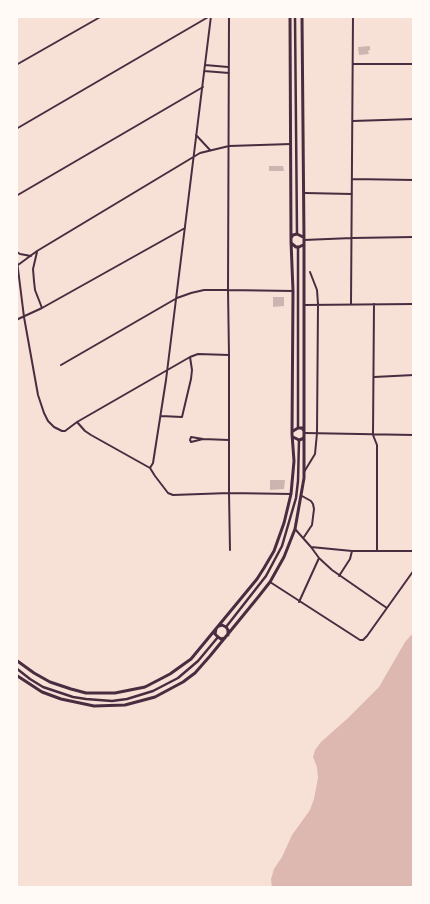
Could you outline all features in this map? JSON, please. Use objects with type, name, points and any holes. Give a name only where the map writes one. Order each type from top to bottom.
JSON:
[{"type":"highway","points":[[16,660],[34,673],[59,686],[86,693],[115,693],[145,687],[170,674],[191,658],[257,579],[274,551],[284,523],[291,494],[294,461],[290,16]]},
{"type":"highway","points":[[16,675],[42,692],[61,699],[94,706],[125,705],[155,697],[183,682],[195,673],[270,582],[284,557],[295,529],[302,496],[304,472],[302,16]]},
{"type":"highway","points":[[291,241],[294,235],[297,234],[301,235],[304,241]]},
{"type":"highway","points":[[291,241],[294,246],[298,247],[304,241]]},
{"type":"highway","points":[[293,431],[298,428],[303,429],[305,434]]},
{"type":"highway","points":[[293,437],[302,440],[305,434]]},
{"type":"highway","points":[[217,627],[222,625],[226,627],[228,630],[227,636]]},
{"type":"highway","points":[[217,627],[215,634],[218,637],[223,638],[227,636]]},
{"type":"street","points":[[16,65],[102,16]]},
{"type":"street","points":[[150,468],[153,462],[177,298],[211,16]]},
{"type":"street","points":[[17,128],[211,16]]},
{"type":"street","points":[[229,16],[228,290],[230,550]]},
{"type":"street","points":[[295,16],[297,234]]},
{"type":"street","points":[[351,304],[353,16]]},
{"type":"street","points":[[205,64],[229,68]]},
{"type":"street","points":[[353,64],[414,64]]},
{"type":"street","points":[[204,71],[229,73]]},
{"type":"street","points":[[16,196],[203,87]]},
{"type":"street","points":[[353,121],[414,119]]},
{"type":"street","points":[[196,135],[210,150]]},
{"type":"street","points":[[17,265],[194,156],[229,146],[291,144]]},
{"type":"street","points":[[352,179],[414,180]]},
{"type":"street","points":[[303,193],[352,194]]},
{"type":"street","points":[[16,320],[42,308],[186,228]]},
{"type":"street","points":[[304,241],[414,237]]},
{"type":"street","points":[[298,247],[298,428]]},
{"type":"street","points":[[37,251],[33,269],[34,281],[35,290],[42,308]]},
{"type":"street","points":[[31,256],[16,252],[24,317],[38,395],[44,413],[54,427],[62,431],[65,431],[77,422],[190,356],[198,354],[229,355]]},
{"type":"street","points":[[304,472],[315,454],[317,433],[318,304],[317,290],[310,272]]},
{"type":"street","points":[[16,289],[21,288]]},
{"type":"street","points":[[61,365],[177,298],[191,293],[204,290],[293,291]]},
{"type":"street","points":[[374,304],[372,435],[377,445],[377,551]]},
{"type":"street","points":[[304,305],[414,304]]},
{"type":"street","points":[[160,416],[182,417],[191,379],[190,356]]},
{"type":"street","points":[[373,376],[414,375]]},
{"type":"street","points":[[77,422],[91,435],[150,468],[168,493],[173,495],[291,494]]},
{"type":"street","points":[[305,434],[414,435]]},
{"type":"street","points":[[203,439],[230,440]]},
{"type":"street","points":[[226,627],[266,576],[282,546],[296,498],[298,440]]},
{"type":"street","points":[[302,496],[311,501],[314,509],[312,525],[304,538]]},
{"type":"street","points":[[295,529],[319,558],[339,576],[387,608]]},
{"type":"street","points":[[311,547],[352,551],[414,551]]},
{"type":"street","points":[[339,576],[347,564],[352,551]]},
{"type":"street","points":[[299,602],[319,558]]},
{"type":"street","points":[[270,582],[299,602],[360,640],[363,640],[414,570]]},
{"type":"street","points":[[16,668],[30,679],[72,697],[112,701],[127,699],[153,691],[178,678],[198,661],[218,637]]},
{"type":"shaded area","points":[[414,632],[414,888],[272,888],[271,879],[274,869],[292,835],[310,810],[314,799],[318,778],[317,767],[313,757],[315,750],[379,687],[405,642]]},
{"type":"building","points":[[370,46],[369,54],[359,55],[358,47]]},
{"type":"building","points":[[269,166],[283,166],[284,171],[269,171]]},
{"type":"building","points":[[273,297],[284,297],[284,306],[273,307]]},
{"type":"building","points":[[270,480],[285,480],[284,489],[270,490]]}]
